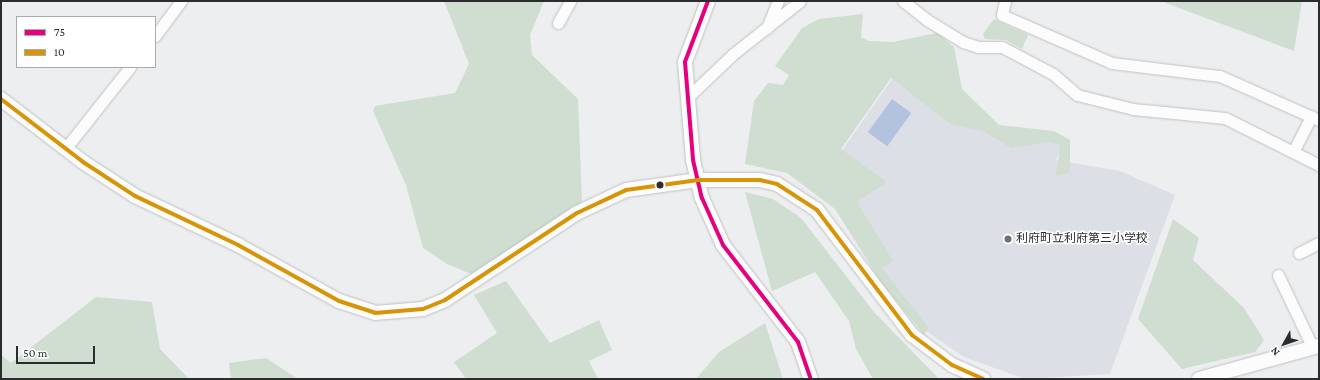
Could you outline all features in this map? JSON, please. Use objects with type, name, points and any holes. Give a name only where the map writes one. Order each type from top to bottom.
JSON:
[{"type":"street","points":[[156,35],[181,1]]},
{"type":"street","points":[[558,23],[570,1]]},
{"type":"street","points":[[708,1],[685,62],[698,180],[723,245],[790,329],[804,355],[811,379]]},
{"type":"street","points":[[767,28],[778,1]]},
{"type":"street","points":[[688,97],[733,54],[800,1]]},
{"type":"street","points":[[904,1],[927,20],[963,42],[978,47],[1002,47],[1053,74],[1077,95],[1133,109],[1225,118],[1294,150],[1319,165]]},
{"type":"street","points":[[1005,1],[1002,15],[1112,62],[1220,76],[1315,118],[1294,150]]},
{"type":"street","points":[[65,149],[129,68]]},
{"type":"street","points":[[1,99],[65,149],[135,196],[245,249],[339,301],[375,313],[423,309],[445,300],[606,197],[645,186],[698,180],[760,180],[808,201],[837,234],[912,335],[952,365],[983,379]]},
{"type":"street","points":[[1299,253],[1319,243]]},
{"type":"street","points":[[1199,379],[1316,347],[1278,275]]},
{"type":"shaded area","name":"利府町立利府第三小学校","points":[[892,79],[954,122],[1064,142],[1056,160],[1120,171],[1175,195],[1110,374],[1025,379],[964,357],[923,329],[836,209],[815,189]]},
{"type":"green space","points":[[444,1],[544,1],[530,35],[532,55],[578,99],[582,202],[476,276],[447,264],[423,248],[406,185],[373,111],[375,106],[455,93],[469,64]]},
{"type":"green space","points":[[1162,1],[1302,1],[1294,51],[1171,5]]},
{"type":"green space","points":[[863,14],[861,37],[868,41],[893,42],[937,33],[954,47],[962,89],[999,125],[1054,131],[1070,140],[1070,173],[1056,176],[1060,145],[1048,142],[1011,148],[983,131],[952,125],[891,78],[841,149],[887,182],[857,202],[893,261],[882,268],[929,328],[924,335],[881,282],[835,209],[787,173],[745,164],[754,101],[768,83],[783,85],[789,75],[775,66],[802,28],[819,19]]},
{"type":"green space","points":[[994,19],[1028,35],[1022,49],[1006,40],[985,39],[983,34]]},
{"type":"green space","points":[[745,192],[773,199],[801,218],[874,312],[939,379],[873,379],[856,349],[849,321],[815,272],[772,291]]},
{"type":"green space","points":[[1173,219],[1199,238],[1193,260],[1244,308],[1264,340],[1255,352],[1182,369],[1138,319]]},
{"type":"green space","points":[[506,281],[550,343],[599,320],[612,350],[589,361],[598,379],[466,379],[454,362],[497,333],[474,295]]},
{"type":"green space","points":[[96,297],[152,302],[160,349],[189,379],[1,379],[1,355],[11,363]]},
{"type":"green space","points":[[765,323],[783,379],[696,379],[719,352]]},
{"type":"green space","points":[[266,358],[298,379],[231,379],[229,363]]},
{"type":"water","points":[[892,99],[911,113],[887,146],[868,132]]},
{"type":"transit line","name":"75","points":[[708,1],[685,62],[693,160],[702,198],[723,245],[798,342],[811,379]]},
{"type":"transit line","name":"10","points":[[1,99],[83,162],[135,196],[238,245],[339,301],[375,313],[423,309],[445,300],[577,213],[626,190],[698,180],[760,180],[777,184],[817,210],[912,335],[952,365],[983,379]]},
{"type":"place","name":"利府町立利府第三小学校","points":[[1008,239]]}]
